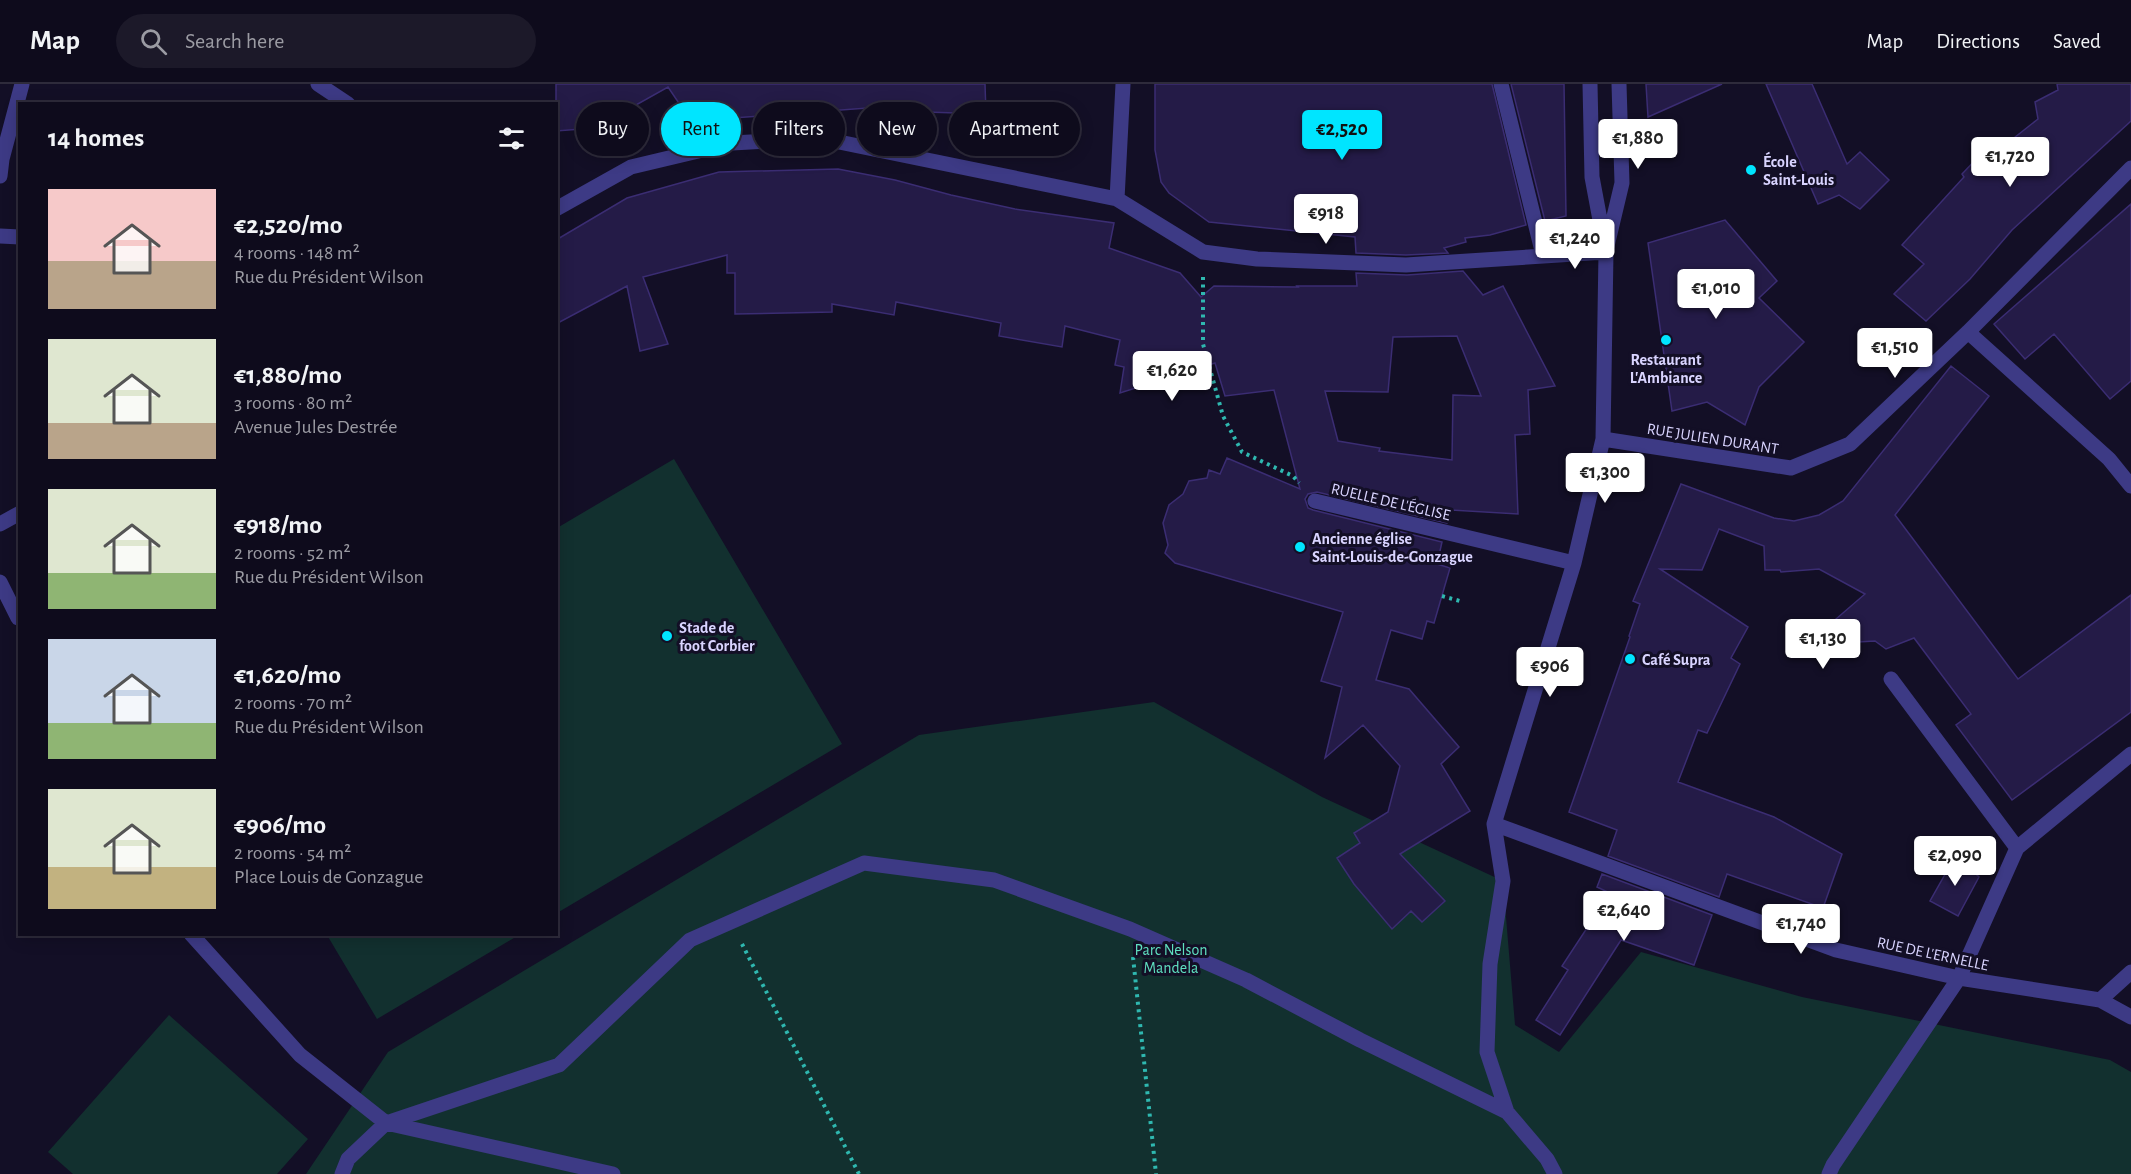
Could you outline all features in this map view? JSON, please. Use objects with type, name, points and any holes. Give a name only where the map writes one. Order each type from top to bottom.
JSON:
[{"type":"street","points":[[0,176],[2,159],[22,84]]},
{"type":"street","points":[[318,84],[345,102]]},
{"type":"street","points":[[1117,199],[1123,84]]},
{"type":"street","points":[[1501,84],[1543,255]]},
{"type":"street","points":[[1555,1174],[1547,1159],[1507,1112],[1487,1052],[1490,964],[1503,881],[1494,824],[1574,562],[1603,439],[1606,252],[1592,177],[1590,84]]},
{"type":"street","points":[[1606,252],[1622,183],[1619,84]]},
{"type":"street","points":[[558,208],[631,167],[732,143],[788,140],[839,142],[1117,199],[1203,252],[1257,259],[1406,265],[1606,252]]},
{"type":"street","name":"RUE JULIEN DURANT","points":[[1603,439],[1791,468],[1850,444],[1968,333],[2131,168]]},
{"type":"street","points":[[0,236],[18,237]]},
{"type":"street","points":[[1968,333],[2109,459],[2131,486]]},
{"type":"street","name":"RUELLE DE L'ÉGLISE","points":[[1315,501],[1574,562]]},
{"type":"street","points":[[0,524],[18,514]]},
{"type":"street","points":[[0,582],[18,618]]},
{"type":"street","points":[[1891,679],[2017,848]]},
{"type":"street","points":[[1829,1174],[1959,978],[2017,848],[2131,754]]},
{"type":"street","name":"RUE DE L'ERNELLE","points":[[1494,824],[1836,950],[1959,978],[2100,1000],[2131,1017]]},
{"type":"street","points":[[342,1174],[348,1159],[386,1123],[559,1065],[690,940],[864,863],[994,880],[1130,928],[1246,980],[1360,1040],[1507,1112]]},
{"type":"street","points":[[193,936],[300,1054],[386,1123],[613,1174]]},
{"type":"street","points":[[2100,1000],[2131,972]]},
{"type":"path","name":"RUELLE DE L'ÉGLISE","points":[[1203,252],[1203,344],[1223,416],[1242,452],[1293,476],[1315,501]]},
{"type":"path","points":[[1442,596],[1460,601]]},
{"type":"path","points":[[731,922],[859,1174]]},
{"type":"path","points":[[1130,928],[1156,1174]]},
{"type":"green space","name":"Stade de foot Corbier","points":[[674,459],[842,744],[558,912],[558,527]]},
{"type":"green space","name":"Parc Nelson Mandela","points":[[1154,702],[1322,797],[1503,881],[1515,1025],[1559,1052],[1641,952],[1802,997],[2110,1060],[2131,1072],[2131,1174],[306,1174],[388,1052],[919,735]]},
{"type":"green space","points":[[328,936],[517,936],[377,1019]]},
{"type":"green space","points":[[169,1015],[308,1139],[277,1174],[73,1174],[48,1152]]},
{"type":"building","points":[[556,84],[985,84],[986,102],[949,102],[949,113],[937,112],[937,102],[857,102],[857,109],[845,110],[845,102],[753,102],[753,116],[741,117],[741,102],[678,102],[668,87],[641,102],[576,102],[576,129],[558,131],[558,102],[556,102]]},
{"type":"building","points":[[1155,84],[1492,84],[1526,225],[1490,235],[1465,238],[1466,242],[1444,248],[1448,253],[1406,255],[1356,253],[1355,237],[1209,222],[1169,193],[1161,182],[1155,150]]},
{"type":"building","points":[[1511,84],[1564,84],[1566,216],[1545,221]]},
{"type":"building","points":[[1646,84],[1722,84],[1648,117]]},
{"type":"building","points":[[1766,84],[1812,84],[1847,164],[1860,152],[1889,180],[1860,209],[1839,195],[1818,204]]},
{"type":"building","points":[[2057,84],[2131,84],[2131,121],[2012,230],[1970,279],[1926,321],[1894,294],[1924,264],[1902,245],[1964,177],[1962,174],[1981,154],[1985,158],[2002,142],[2005,145],[2038,119],[2035,102],[2058,90]]},
{"type":"building","points":[[838,169],[895,180],[1015,209],[1114,223],[1109,248],[1180,273],[1201,297],[1214,286],[1357,286],[1356,273],[1407,275],[1463,271],[1483,295],[1503,286],[1555,386],[1528,390],[1530,434],[1515,435],[1518,514],[1451,510],[1447,523],[1317,492],[1308,494],[1305,499],[1308,508],[1313,510],[1442,542],[1437,564],[1450,568],[1434,623],[1427,621],[1422,639],[1391,630],[1376,680],[1409,689],[1459,747],[1441,764],[1470,811],[1400,854],[1445,901],[1422,922],[1411,911],[1392,929],[1354,884],[1337,858],[1360,843],[1354,833],[1388,812],[1400,766],[1363,725],[1325,758],[1342,687],[1321,681],[1343,612],[1175,563],[1165,553],[1168,545],[1163,523],[1169,505],[1183,494],[1189,481],[1207,478],[1209,470],[1220,474],[1227,458],[1300,489],[1274,390],[1225,396],[1215,363],[1120,393],[1124,367],[1115,365],[1120,340],[1065,326],[1062,347],[999,336],[1001,323],[896,302],[894,315],[832,304],[832,312],[735,314],[735,273],[727,273],[727,255],[643,277],[668,344],[640,351],[627,286],[558,323],[558,239],[627,198],[719,172]],"holes":[[[1457,336],[1481,396],[1453,395],[1452,460],[1379,451],[1380,448],[1338,441],[1325,391],[1388,392],[1393,337]]]},
{"type":"building","points":[[2131,204],[2131,381],[2110,399],[2054,334],[2025,359],[1994,324]]},
{"type":"building","points":[[1725,220],[1777,281],[1759,298],[1804,342],[1759,387],[1745,425],[1707,402],[1672,411],[1648,243]]},
{"type":"building","points":[[1951,366],[1989,396],[1895,515],[2018,679],[2131,595],[2131,712],[2012,800],[1956,725],[1971,714],[1914,638],[1886,649],[1875,641],[1858,642],[1836,619],[1865,594],[1819,569],[1781,572],[1780,570],[1765,570],[1764,546],[1719,529],[1702,570],[1660,569],[1748,627],[1731,658],[1740,664],[1707,733],[1698,730],[1678,782],[1774,817],[1842,854],[1823,908],[1727,874],[1719,897],[1608,856],[1617,830],[1569,812],[1630,637],[1640,604],[1633,601],[1681,484],[1774,518],[1794,521],[1819,515],[1843,501]]},
{"type":"building","points":[[1956,855],[1979,877],[1958,916],[1930,901]]},
{"type":"building","points":[[1602,874],[1712,915],[1694,965],[1621,940],[1560,1035],[1536,1020],[1568,970],[1562,966],[1610,893],[1597,887]]},
{"type":"place","name":"École Saint-Louis","points":[[1751,170]]},
{"type":"place","name":"Restaurant L'Ambiance","points":[[1666,340]]},
{"type":"place","name":"Ancienne église Saint-Louis-de-Gonzague","points":[[1300,547]]},
{"type":"place","name":"Stade de foot Corbier","points":[[667,636]]},
{"type":"place","name":"Café Supra","points":[[1630,659]]}]
